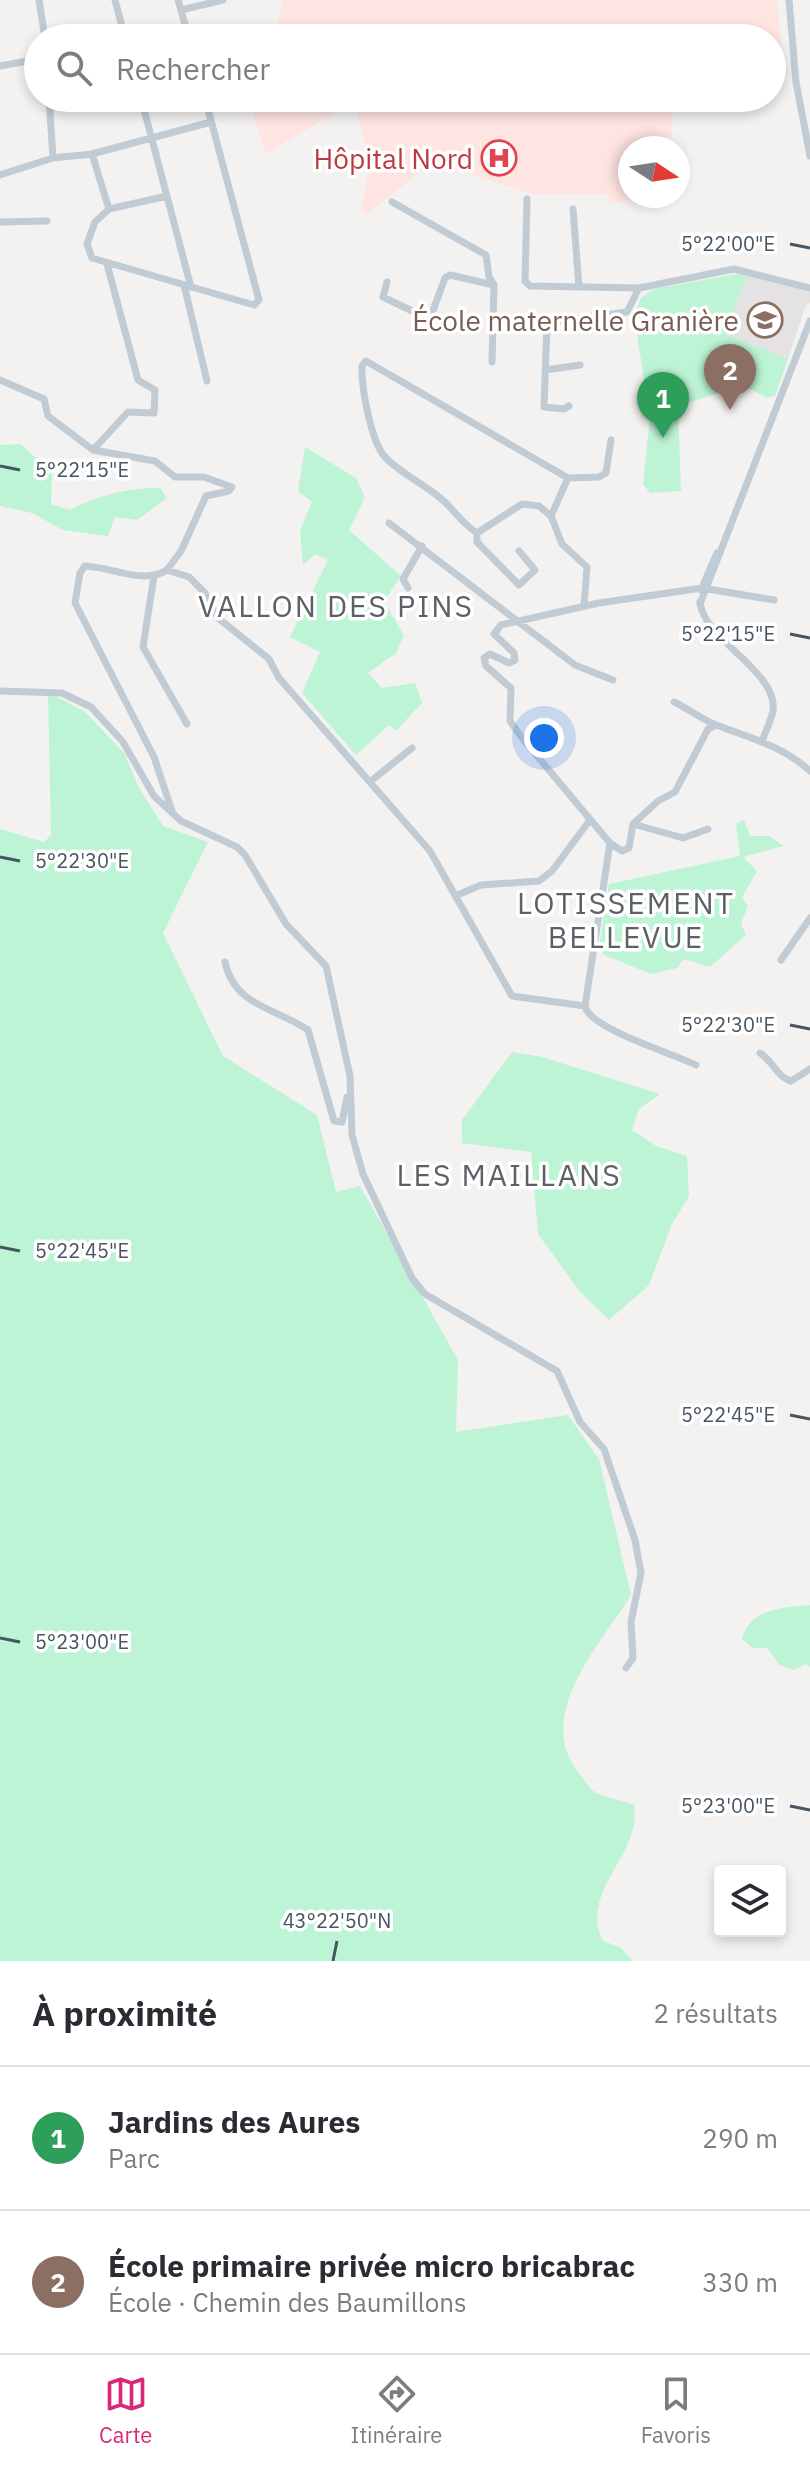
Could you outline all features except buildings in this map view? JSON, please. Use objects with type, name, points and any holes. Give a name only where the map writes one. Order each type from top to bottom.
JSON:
[{"type":"street","points":[[39,0],[43,24]]},
{"type":"street","points":[[115,0],[121,24]]},
{"type":"street","points":[[178,0],[185,24]]},
{"type":"street","points":[[181,10],[223,0]]},
{"type":"street","points":[[789,0],[796,82],[810,156]]},
{"type":"street","points":[[0,66],[24,62]]},
{"type":"street","points":[[50,112],[53,158]]},
{"type":"street","points":[[145,112],[188,286],[207,381]]},
{"type":"street","points":[[167,196],[109,209],[95,222],[87,244],[92,258],[254,305],[259,300],[208,112]]},
{"type":"street","points":[[0,175],[53,158],[92,154],[211,122]]},
{"type":"street","points":[[92,154],[109,209]]},
{"type":"street","points":[[527,199],[525,281],[530,286],[639,288],[734,269],[810,288]]},
{"type":"street","points":[[392,202],[486,255],[489,277],[494,285],[492,362]]},
{"type":"street","points":[[573,209],[579,287]]},
{"type":"street","points":[[0,222],[47,221]]},
{"type":"street","points":[[93,450],[128,412],[154,413],[155,390],[138,380],[107,264]]},
{"type":"street","points":[[387,282],[383,297],[427,318],[431,316],[445,278],[450,275],[494,285]]},
{"type":"street","points":[[493,321],[547,323],[627,312],[639,288]]},
{"type":"street","points":[[762,742],[774,707],[770,696],[749,663],[710,627],[700,604],[810,321]]},
{"type":"street","points":[[547,323],[544,407],[564,409],[569,406]]},
{"type":"street","points":[[519,551],[535,570],[519,585],[477,542],[477,533],[379,448],[364,390],[362,366],[366,361],[568,478],[599,477],[606,473],[611,440]]},
{"type":"street","points":[[545,370],[580,365]]},
{"type":"street","points":[[0,380],[44,399],[48,416],[93,450],[155,461],[175,477],[204,477],[232,487],[229,491],[206,496],[181,551],[167,570],[154,576],[85,566],[80,573],[75,603],[154,757],[173,814]]},
{"type":"street","points":[[551,516],[568,478]]},
{"type":"street","points":[[477,533],[522,504],[539,506],[551,516],[562,544],[587,567],[584,606]]},
{"type":"street","points":[[389,523],[575,665],[613,680]]},
{"type":"street","points":[[408,588],[403,579],[422,546]]},
{"type":"street","points":[[167,570],[189,577],[205,593],[218,618],[269,659],[279,678],[430,851],[512,996],[585,1006]]},
{"type":"street","points":[[154,576],[143,647],[187,724]]},
{"type":"street","points":[[716,725],[708,729],[675,792],[658,801],[633,824],[629,848],[622,851],[610,843],[516,730],[510,721],[511,688],[483,661],[490,654],[513,663],[514,653],[494,634],[498,627],[584,606],[704,588],[774,600]]},
{"type":"street","points":[[587,590],[599,603]]},
{"type":"street","points":[[0,691],[62,693],[91,707],[123,742],[154,796],[173,814],[245,855],[286,924],[326,966],[348,1065],[352,1135],[363,1174],[412,1278],[425,1294],[557,1371],[580,1422],[604,1449],[635,1540],[641,1573],[631,1622],[633,1658],[626,1668]]},
{"type":"street","points":[[674,702],[716,725],[797,759],[810,771]]},
{"type":"street","points":[[371,781],[412,748]]},
{"type":"street","points":[[455,896],[481,885],[539,881],[552,871],[590,820]]},
{"type":"street","points":[[633,824],[683,838],[708,829]]},
{"type":"street","points":[[610,843],[585,1006],[590,1017],[696,1065]]},
{"type":"street","points":[[781,960],[810,918]]},
{"type":"street","points":[[225,962],[228,975],[243,996],[308,1030],[334,1121],[342,1122],[347,1100],[348,1065]]},
{"type":"street","points":[[760,1053],[770,1059],[785,1079],[791,1081],[810,1069]]},
{"type":"shaded area","points":[[284,0],[777,0],[779,24],[276,24]]},
{"type":"shaded area","name":"Hôpital Nord","points":[[254,112],[337,112],[265,154]]},
{"type":"shaded area","name":"Hôpital Nord","points":[[357,112],[672,112],[672,135],[618,136],[618,202],[610,204],[608,194],[532,194],[432,162],[366,215],[362,207],[370,164]]},
{"type":"shaded area","name":"École maternelle Granière","points":[[747,275],[810,292],[810,303],[806,305],[788,359],[724,334]]},
{"type":"green space","points":[[737,274],[747,275],[725,334],[788,359],[775,396],[767,398],[743,385],[678,406],[681,491],[650,493],[643,484],[650,417],[634,315],[641,298],[654,289]]},
{"type":"green space","points":[[21,444],[52,473],[51,504],[70,510],[113,493],[148,488],[160,488],[167,498],[137,520],[115,517],[108,536],[63,530],[32,513],[0,506],[0,445]]},
{"type":"green space","points":[[305,447],[356,478],[365,497],[349,530],[401,576],[384,601],[404,636],[396,653],[368,673],[382,688],[415,683],[422,703],[396,731],[389,725],[356,755],[302,693],[320,652],[290,637],[328,560],[315,554],[303,565],[300,530],[312,502],[298,491]]},
{"type":"green space","points":[[48,692],[85,712],[125,754],[138,786],[163,826],[208,842],[163,933],[223,1056],[317,1115],[336,1192],[360,1186],[458,1360],[456,1432],[568,1415],[599,1459],[631,1595],[577,1680],[567,1703],[563,1727],[566,1750],[591,1789],[634,1805],[634,1823],[629,1840],[604,1889],[598,1923],[603,1941],[620,1947],[633,1961],[0,1961],[0,829],[44,842],[51,835]]},
{"type":"green space","points":[[744,820],[750,836],[769,836],[784,846],[743,857],[757,871],[742,898],[748,906],[741,923],[746,935],[710,967],[684,959],[677,968],[651,974],[604,955],[599,947],[609,884],[740,856],[736,824]]},
{"type":"green space","points":[[512,1052],[542,1057],[660,1094],[639,1109],[632,1130],[656,1146],[687,1156],[689,1196],[672,1224],[649,1285],[609,1320],[580,1292],[538,1234],[531,1152],[462,1143],[462,1120]]},
{"type":"green space","points":[[810,1605],[810,1667],[806,1664],[794,1670],[780,1665],[767,1648],[753,1648],[742,1639],[752,1621],[760,1615]]},
{"type":"place","name":"Hôpital Nord","points":[[499,158]]},
{"type":"place","name":"École maternelle Granière","points":[[765,320]]},
{"type":"place","name":"École primaire privée micro bricabrac","points":[[730,410]]},
{"type":"place","name":"Jardins des Aures","points":[[663,438]]},
{"type":"district","name":"VALLON DES PINS","points":[[336,605]]},
{"type":"district","name":"LOTISSEMENT BELLEVUE","points":[[626,919]]},
{"type":"district","name":"LES MAILLANS","points":[[509,1174]]}]
